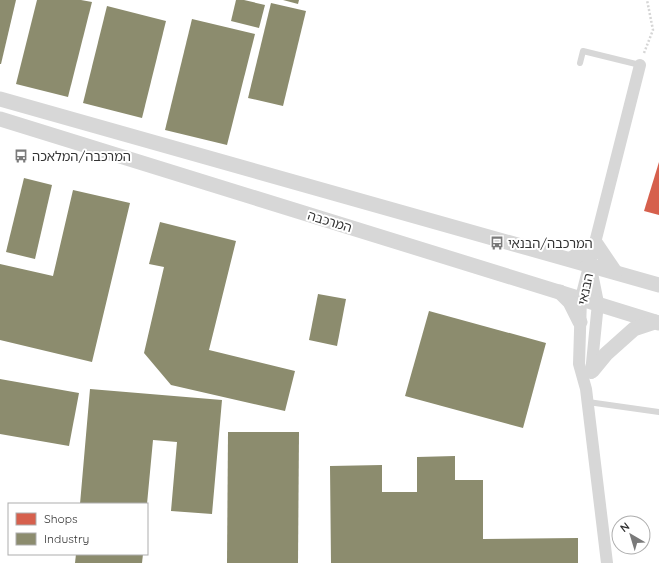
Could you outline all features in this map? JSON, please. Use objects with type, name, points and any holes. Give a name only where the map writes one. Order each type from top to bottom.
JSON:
[{"type":"street","points":[[590,265],[640,65]]},
{"type":"street","points":[[0,98],[659,285]]},
{"type":"street","name":"המרכבה","points":[[0,119],[560,292],[598,302],[657,322]]},
{"type":"street","points":[[571,260],[596,244]]},
{"type":"street","points":[[596,244],[614,272]]},
{"type":"street","name":"הבנאי","points":[[590,265],[581,298],[579,364],[588,402],[607,563]]},
{"type":"street","name":"הבנאי","points":[[586,390],[592,371],[598,302],[590,265]]},
{"type":"street","points":[[560,292],[570,302],[580,322]]},
{"type":"street","points":[[592,371],[606,354],[634,329],[657,322]]},
{"type":"lane","points":[[580,63],[583,51],[640,65]]},
{"type":"lane","points":[[588,402],[659,412]]},
{"type":"path","points":[[640,65],[653,30],[647,0]]},
{"type":"building: Shops","points":[[659,162],[659,215],[644,211]]},
{"type":"building: Industry","points":[[0,0],[16,0],[1,64],[0,64]]},
{"type":"building: Industry","points":[[37,0],[81,0],[92,2],[68,97],[16,84]]},
{"type":"building: Industry","points":[[236,0],[244,0],[265,5],[259,28],[231,21]]},
{"type":"building: Industry","points":[[283,0],[299,0],[298,4]]},
{"type":"building: Industry","points":[[271,3],[306,11],[283,106],[248,98]]},
{"type":"building: Industry","points":[[107,6],[166,21],[142,118],[83,103]]},
{"type":"building: Industry","points":[[192,19],[255,34],[227,145],[165,130]]},
{"type":"building: Industry","points":[[24,178],[52,185],[35,259],[6,252]]},
{"type":"building: Industry","points":[[73,190],[130,203],[92,362],[0,340],[0,264],[53,276]]},
{"type":"building: Industry","points":[[160,222],[236,241],[209,350],[295,371],[285,411],[171,385],[144,353],[164,267],[149,264]]},
{"type":"building: Industry","points":[[318,294],[346,299],[337,346],[309,340]]},
{"type":"building: Industry","points":[[429,311],[546,343],[523,428],[405,396]]},
{"type":"building: Industry","points":[[0,379],[79,393],[69,446],[0,434]]},
{"type":"building: Industry","points":[[90,389],[222,400],[212,514],[171,511],[177,442],[153,440],[147,503],[80,503]]},
{"type":"building: Industry","points":[[228,432],[299,432],[298,563],[227,563]]},
{"type":"building: Industry","points":[[455,456],[455,480],[483,480],[483,539],[578,538],[578,563],[331,563],[330,466],[382,465],[382,492],[417,492],[417,457]]},
{"type":"building: Industry","points":[[76,555],[143,555],[142,563],[75,563]]},
{"type":"place","name":"המרכבה/המלאכה","points":[[21,156]]},
{"type":"place","name":"המרכבה/הבנאי","points":[[497,243]]}]
